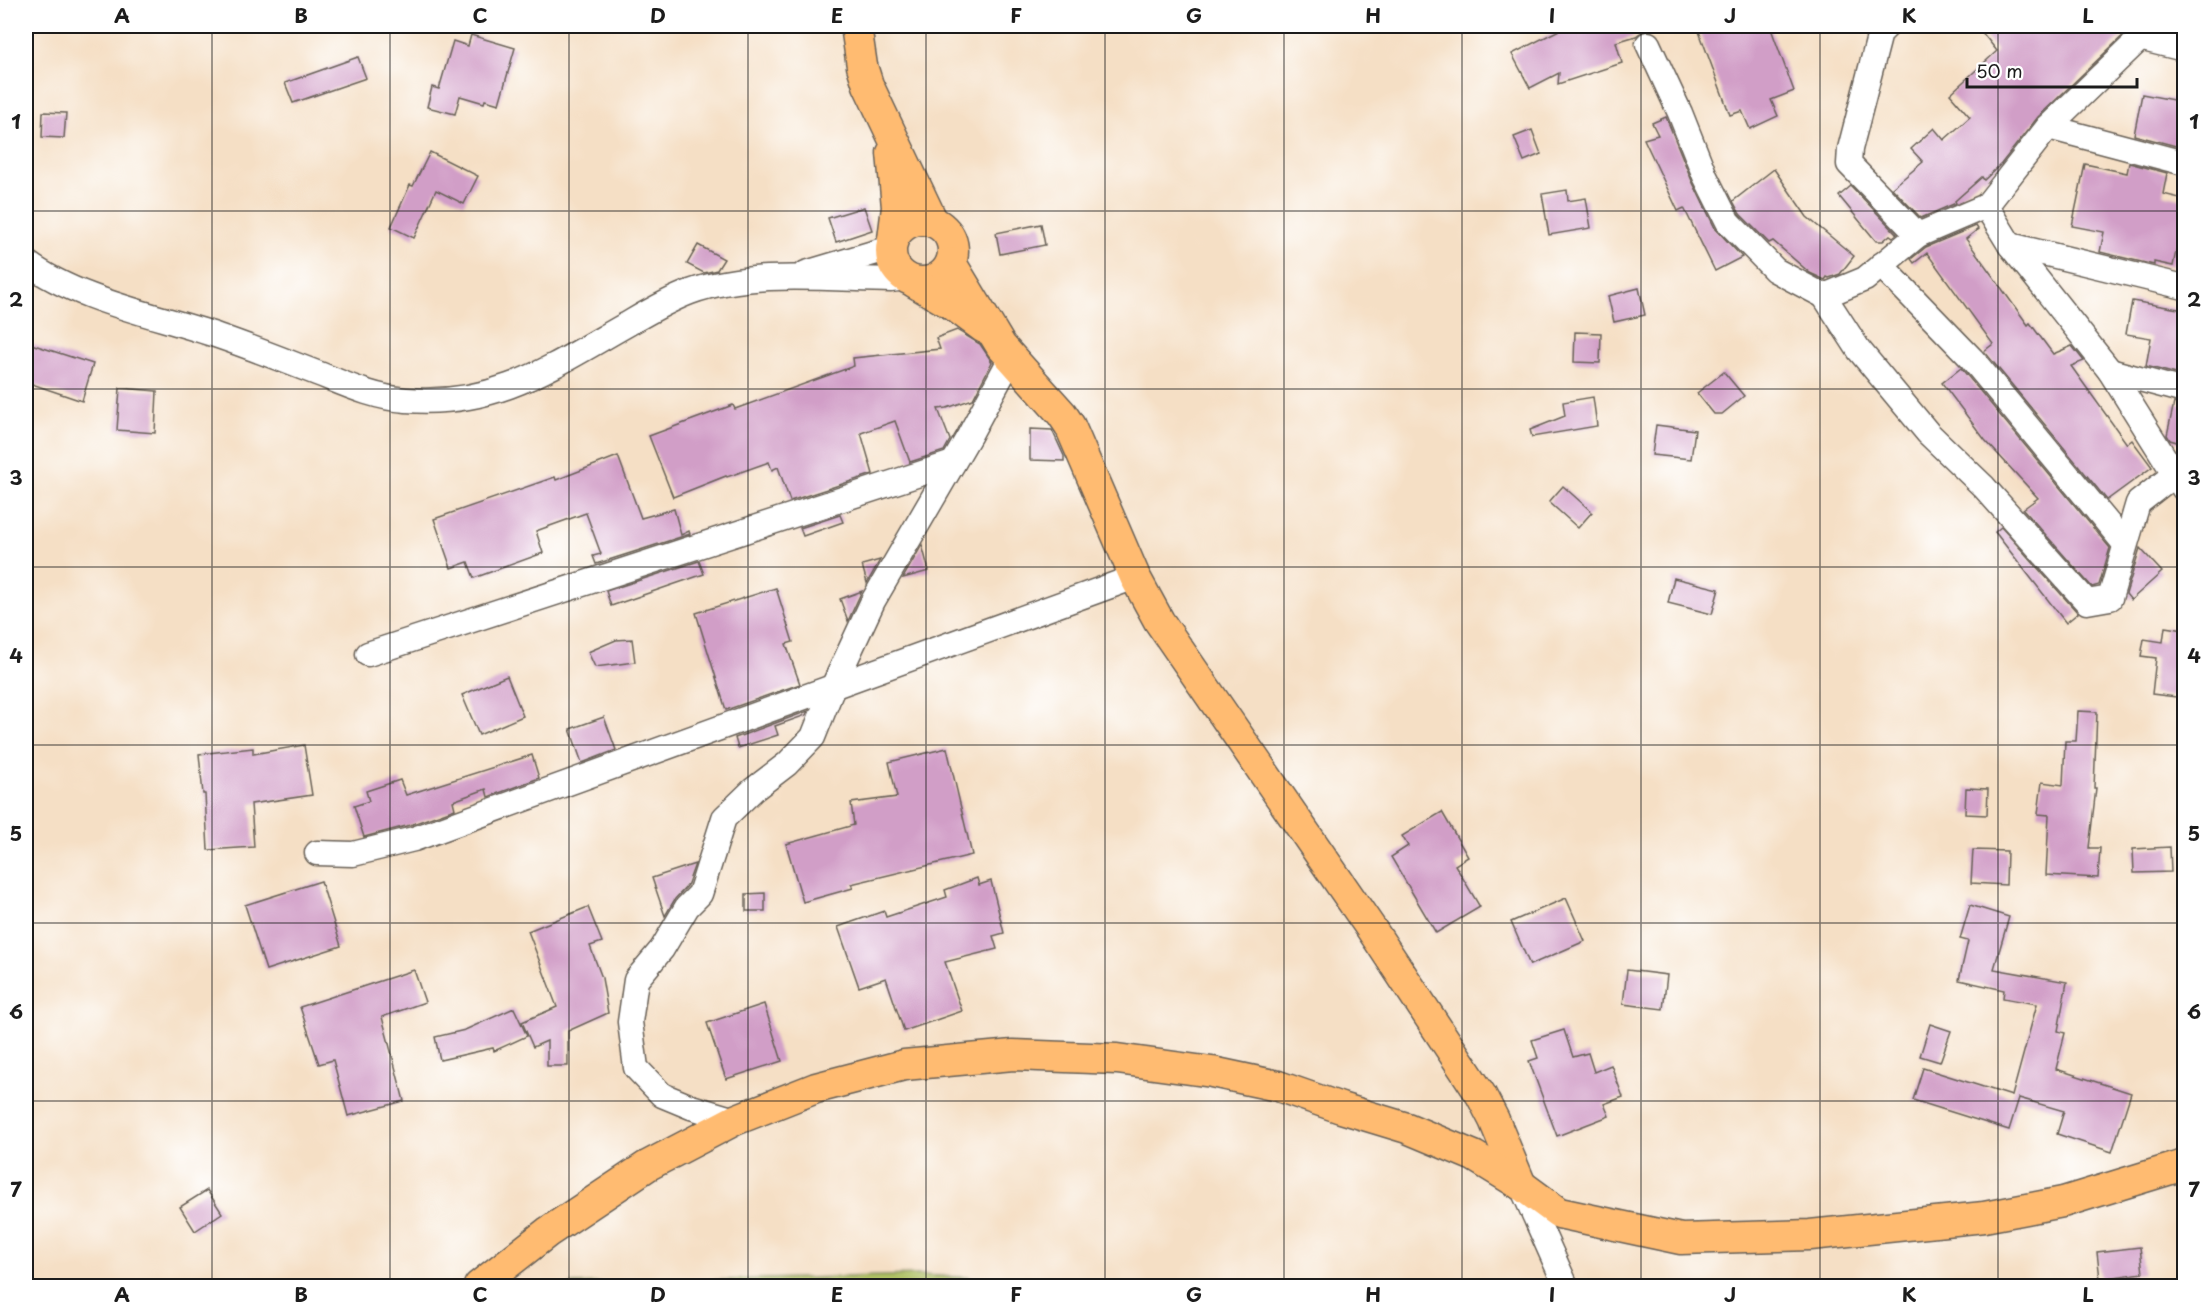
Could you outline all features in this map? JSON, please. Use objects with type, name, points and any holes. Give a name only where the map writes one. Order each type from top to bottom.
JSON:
[{"type":"main road","points":[[856,26],[861,66],[875,103],[933,222]]},
{"type":"main road","points":[[891,135],[897,207],[892,243],[894,265],[909,280],[953,305],[1003,347],[1058,409],[1070,426],[1135,577],[1159,621],[1370,927],[1481,1095],[1521,1185]]},
{"type":"main road","points":[[892,243],[900,229],[910,222],[921,220],[933,222],[944,228],[951,238],[954,251],[945,273],[936,280],[925,283],[909,280]]},
{"type":"main road","points":[[951,263],[1003,347]]},
{"type":"main road","points":[[479,1287],[548,1232],[647,1166],[735,1120],[816,1088],[904,1065],[1013,1055],[1118,1059],[1212,1072],[1278,1086],[1407,1128],[1474,1156],[1521,1185],[1559,1213],[1681,1239],[1810,1235],[1984,1217],[2063,1202],[2184,1165]]},
{"type":"street","points":[[1887,26],[1880,33],[1850,149],[1849,164],[1918,235]]},
{"type":"street","points":[[1824,296],[1865,279],[1918,235],[1986,206],[2048,127],[2146,32],[2184,49]]},
{"type":"street","points":[[1648,44],[1680,113],[1705,176],[1728,222],[1775,270],[1824,296],[1859,350],[1928,433],[1984,487],[2087,602],[2110,598],[2138,504],[2180,481],[2110,371],[2010,245],[1986,206]]},
{"type":"street","points":[[2048,127],[2184,163]]},
{"type":"street","points":[[790,278],[892,243]]},
{"type":"street","points":[[2010,245],[2184,287]]},
{"type":"street","points":[[26,262],[36,270],[82,292],[221,337],[369,394],[404,400],[440,401],[475,397],[509,387],[541,373],[652,310],[691,292],[733,282],[790,278],[909,280]]},
{"type":"street","points":[[1881,265],[1972,359],[2125,544]]},
{"type":"street","points":[[735,1120],[691,1107],[662,1095],[636,1068],[630,1022],[636,980],[662,948],[687,907],[700,894],[724,818],[753,790],[787,764],[813,737],[833,687],[873,601],[953,463],[1003,347]]},
{"type":"street","points":[[2110,371],[2184,391]]},
{"type":"street","points":[[368,654],[953,463]]},
{"type":"street","points":[[316,853],[353,854],[414,839],[1135,577]]},
{"type":"street","points":[[1521,1185],[1566,1287]]},
{"type":"green space","points":[[919,1275],[1131,1286],[569,1286],[572,1284]]},
{"type":"building","points":[[1567,26],[1656,26],[1656,29],[1643,31],[1636,36],[1616,42],[1622,63],[1558,84],[1559,73],[1530,88],[1512,54]]},
{"type":"building","points":[[1697,26],[1770,26],[1794,91],[1771,100],[1778,116],[1750,129],[1742,111],[1730,115]]},
{"type":"building","points":[[1977,26],[2133,26],[2038,117],[2001,164],[1984,180],[1982,177],[1955,201],[1956,203],[1921,218],[1892,188],[1923,162],[1911,149],[1934,128],[1944,140],[1970,117],[1950,94],[1997,51]]},
{"type":"building","points":[[471,35],[515,48],[499,104],[485,100],[484,103],[460,96],[455,114],[427,107],[432,87],[439,89],[453,41],[468,46]]},
{"type":"building","points":[[358,57],[366,78],[293,103],[285,83]]},
{"type":"building","points":[[2142,94],[2184,102],[2184,148],[2134,135]]},
{"type":"building","points":[[43,112],[66,113],[64,138],[42,137]]},
{"type":"building","points":[[1666,117],[1692,181],[1715,228],[1742,257],[1715,271],[1684,208],[1678,211],[1644,139],[1658,135],[1652,123]]},
{"type":"building","points":[[1532,130],[1541,154],[1524,161],[1514,137]]},
{"type":"building","points":[[430,152],[478,176],[464,204],[436,190],[414,238],[391,227],[410,185],[413,186]]},
{"type":"building","points":[[2129,163],[2167,173],[2163,194],[2184,199],[2184,243],[2178,242],[2173,266],[2154,262],[2154,265],[2100,252],[2104,232],[2072,226],[2085,164],[2127,173]]},
{"type":"building","points":[[1774,169],[1807,217],[1854,256],[1840,274],[1827,277],[1825,280],[1810,273],[1773,241],[1769,243],[1740,214],[1733,201]]},
{"type":"building","points":[[1851,186],[1897,234],[1893,237],[1890,235],[1883,241],[1876,241],[1839,196]]},
{"type":"building","points":[[1567,190],[1568,201],[1586,198],[1591,228],[1549,235],[1542,194]]},
{"type":"building","points":[[864,207],[872,230],[836,242],[828,218]]},
{"type":"building","points":[[1041,224],[1045,245],[1000,254],[996,233]]},
{"type":"building","points":[[1976,226],[1978,229],[1966,239],[2028,325],[2030,323],[2053,354],[2072,346],[2084,361],[2071,366],[2127,444],[2132,440],[2152,467],[2107,500],[1984,351],[1993,344],[1927,253],[1914,263],[1911,259],[1926,247]]},
{"type":"building","points":[[698,245],[724,259],[717,270],[704,273],[687,264]]},
{"type":"building","points":[[1639,288],[1645,315],[1614,322],[1608,296]]},
{"type":"building","points":[[2132,301],[2184,310],[2184,376],[2146,366],[2151,338],[2126,334]]},
{"type":"building","points":[[957,330],[980,344],[992,362],[973,399],[938,409],[950,440],[944,451],[910,462],[895,421],[861,433],[873,474],[790,501],[778,467],[772,470],[769,462],[673,497],[649,436],[733,405],[735,409],[854,366],[853,358],[940,349],[936,338]]},
{"type":"building","points":[[1575,332],[1601,333],[1600,363],[1574,362]]},
{"type":"building","points":[[31,344],[93,364],[82,401],[26,382],[26,362]]},
{"type":"building","points":[[1961,368],[2110,548],[2099,585],[2092,587],[2023,509],[2038,498],[1985,440],[1942,383]]},
{"type":"building","points":[[1724,372],[1744,396],[1722,414],[1714,414],[1697,393]]},
{"type":"building","points":[[120,388],[157,391],[155,433],[117,430]]},
{"type":"building","points":[[1593,397],[1597,426],[1532,437],[1530,430],[1565,416],[1563,402]]},
{"type":"building","points":[[2174,403],[2184,405],[2184,444],[2170,440],[2167,435]]},
{"type":"building","points":[[1656,425],[1695,430],[1691,459],[1652,455]]},
{"type":"building","points":[[1030,429],[1052,430],[1064,456],[1064,461],[1030,460]]},
{"type":"building","points":[[618,456],[641,518],[674,509],[681,535],[689,531],[690,534],[596,564],[593,556],[601,554],[586,513],[536,531],[543,553],[474,578],[468,562],[451,568],[434,519],[555,477],[556,480]]},
{"type":"building","points":[[1563,486],[1592,512],[1578,528],[1549,502]]},
{"type":"building","points":[[840,515],[843,522],[803,536],[800,528]]},
{"type":"building","points":[[2001,527],[2078,613],[2066,623],[1995,532]]},
{"type":"building","points":[[922,545],[929,571],[903,578]]},
{"type":"building","points":[[2140,548],[2162,572],[2131,600],[2126,594]]},
{"type":"building","points":[[880,560],[867,583],[862,565]]},
{"type":"building","points":[[699,561],[704,574],[611,606],[606,591]]},
{"type":"building","points":[[1674,578],[1719,589],[1712,614],[1668,603]]},
{"type":"building","points":[[776,588],[793,642],[786,644],[800,684],[726,710],[696,613]]},
{"type":"building","points":[[862,591],[860,595],[848,621],[840,599]]},
{"type":"building","points":[[2165,627],[2184,630],[2184,698],[2152,694],[2156,658],[2141,656],[2144,639],[2163,642]]},
{"type":"building","points":[[632,639],[635,662],[595,667],[588,652],[616,640]]},
{"type":"building","points":[[507,676],[523,716],[479,735],[462,695]]},
{"type":"building","points":[[808,711],[806,715],[775,726],[778,735],[738,748],[735,738]]},
{"type":"building","points":[[2078,711],[2097,712],[2094,788],[2096,788],[2089,848],[2100,848],[2098,878],[2046,875],[2049,815],[2038,814],[2042,782],[2063,785],[2065,741],[2076,741]]},
{"type":"building","points":[[604,717],[616,750],[582,763],[570,729]]},
{"type":"building","points":[[304,745],[312,795],[251,804],[254,847],[208,850],[205,794],[203,794],[199,754],[253,748],[253,754]]},
{"type":"building","points":[[947,748],[972,855],[851,884],[853,888],[803,902],[786,844],[854,825],[851,803],[897,797],[889,762]]},
{"type":"building","points":[[532,755],[539,778],[488,797],[486,789],[453,801],[455,809],[410,825],[364,837],[354,806],[369,801],[366,791],[400,780],[406,795]]},
{"type":"building","points":[[1966,788],[1988,789],[1987,815],[1965,814]]},
{"type":"building","points":[[1442,812],[1468,857],[1455,865],[1480,907],[1436,933],[1391,857],[1408,846],[1402,836]]},
{"type":"building","points":[[2170,847],[2171,872],[2134,873],[2133,849]]},
{"type":"building","points":[[1973,850],[2007,851],[2006,885],[1971,883]]},
{"type":"building","points":[[695,864],[687,886],[675,899],[665,916],[652,878]]},
{"type":"building","points":[[977,878],[979,885],[991,881],[1004,933],[993,936],[997,949],[945,962],[962,1011],[904,1031],[886,978],[859,987],[838,927],[884,911],[886,917],[947,897],[945,890]]},
{"type":"building","points":[[321,881],[341,946],[266,970],[245,905]]},
{"type":"building","points":[[765,893],[765,911],[746,911],[746,894]]},
{"type":"building","points":[[1566,898],[1585,941],[1530,965],[1511,922]]},
{"type":"building","points":[[1970,905],[2009,917],[1994,969],[2067,982],[2058,1031],[2065,1033],[2056,1069],[2131,1093],[2112,1152],[2057,1134],[2064,1111],[2019,1098],[2009,1130],[1913,1100],[1923,1068],[2012,1096],[2037,1004],[2003,998],[2004,990],[1959,980],[1968,941],[1960,939]]},
{"type":"building","points":[[588,907],[602,942],[590,946],[602,978],[608,1013],[568,1031],[568,1066],[547,1066],[547,1041],[533,1047],[522,1022],[557,1007],[528,931]]},
{"type":"building","points":[[414,970],[425,1002],[382,1017],[404,1101],[348,1116],[333,1060],[319,1064],[300,1007]]},
{"type":"building","points":[[1627,970],[1667,975],[1663,1009],[1623,1004]]},
{"type":"building","points":[[764,1004],[782,1061],[726,1079],[707,1023]]},
{"type":"building","points":[[514,1008],[527,1036],[494,1051],[493,1048],[440,1060],[435,1037],[465,1030]]},
{"type":"building","points":[[1930,1024],[1951,1031],[1940,1062],[1920,1056]]},
{"type":"building","points":[[1564,1030],[1573,1057],[1588,1053],[1594,1072],[1611,1065],[1623,1097],[1604,1104],[1609,1116],[1557,1136],[1529,1061],[1538,1058],[1532,1040]]},
{"type":"building","points":[[207,1190],[222,1213],[195,1231],[180,1207]]},
{"type":"building","points":[[2140,1247],[2143,1273],[2100,1279],[2097,1252]]}]
